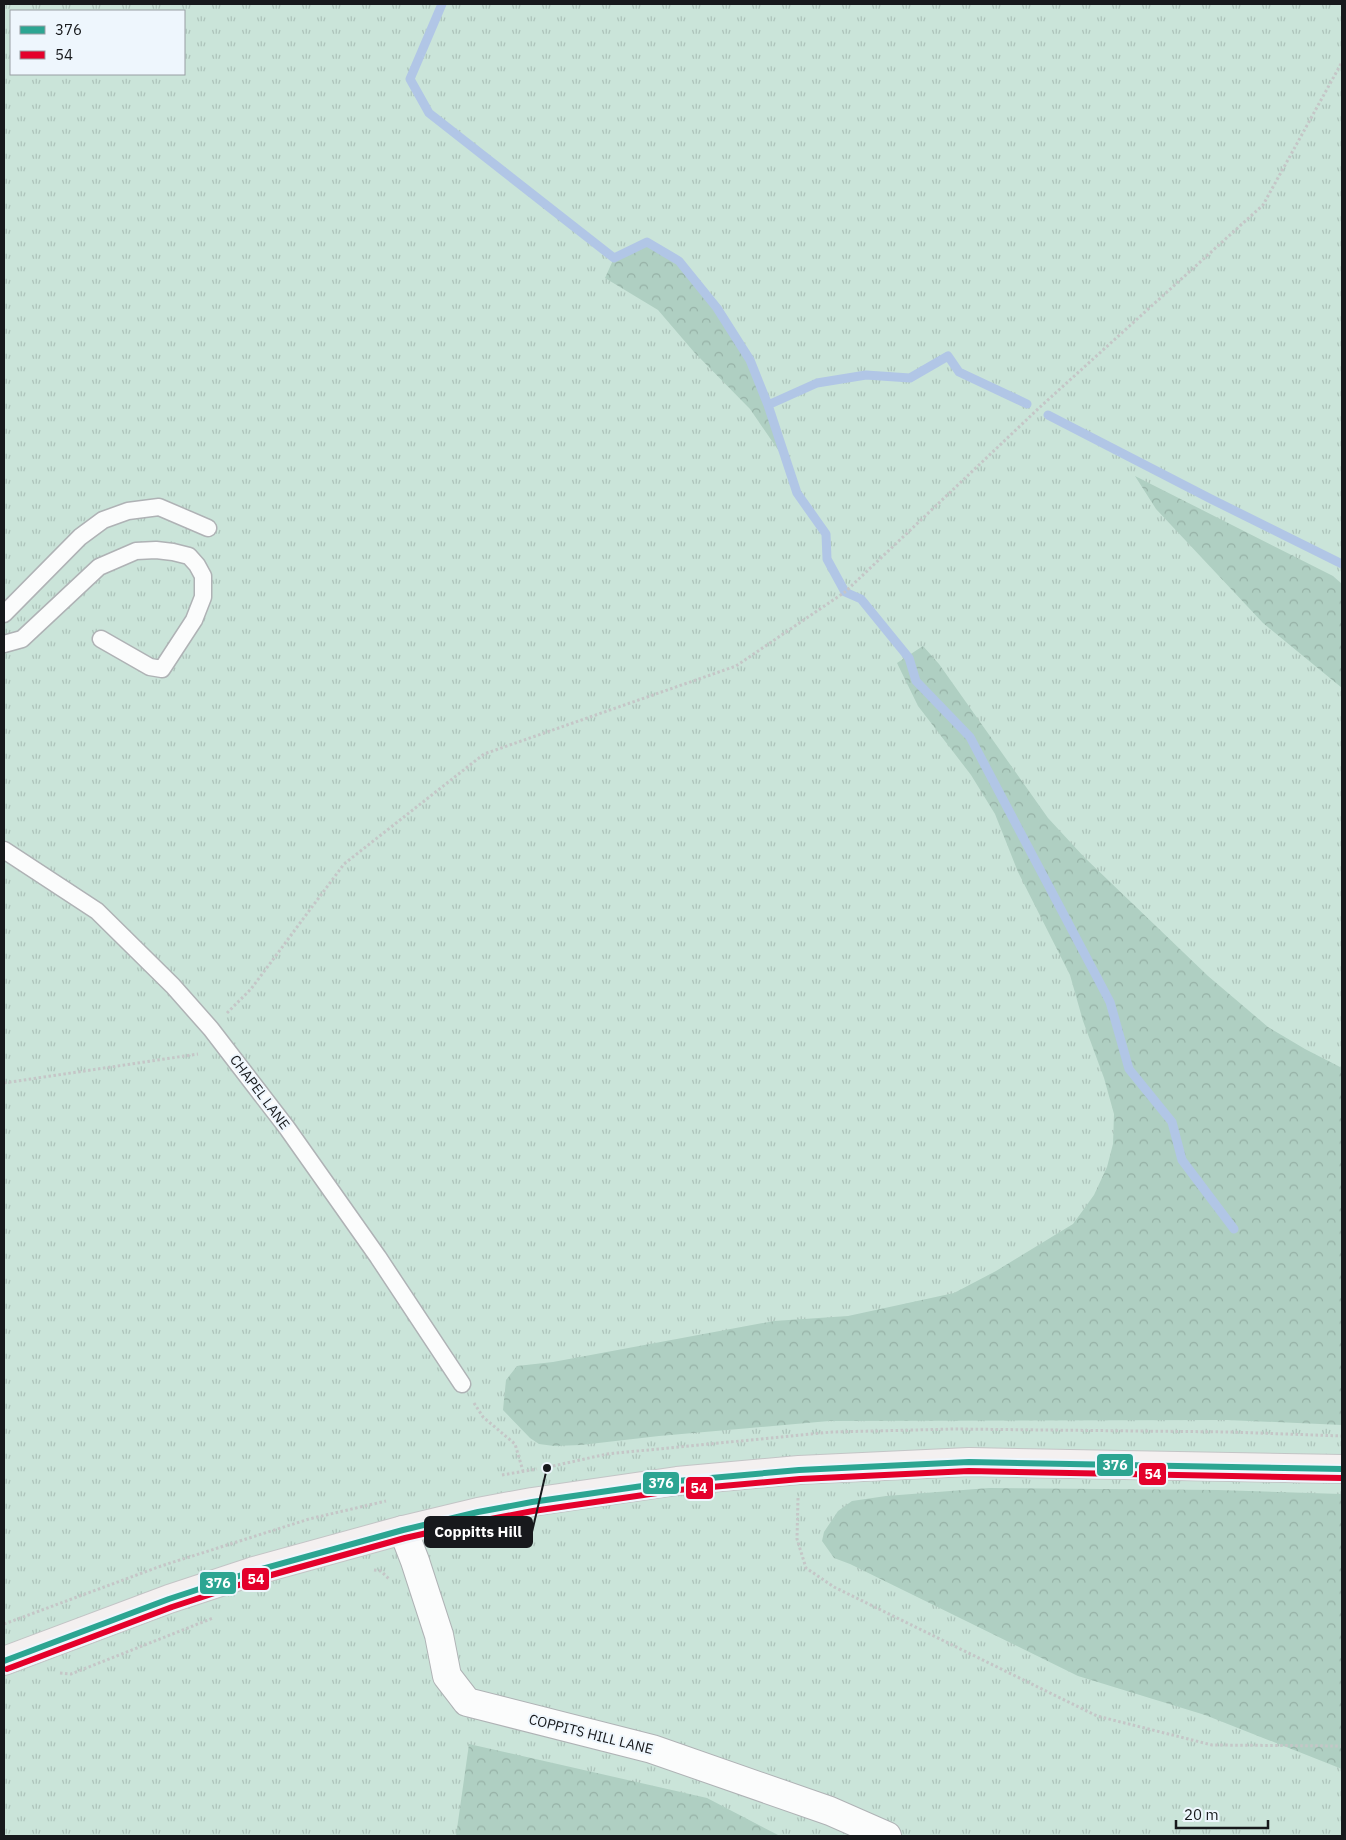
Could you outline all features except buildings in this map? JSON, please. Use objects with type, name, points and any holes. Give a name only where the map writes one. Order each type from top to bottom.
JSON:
[{"type":"highway","points":[[4,1661],[188,1593],[254,1571],[403,1530],[478,1512],[532,1502],[677,1481],[799,1470],[969,1462],[1342,1469]]},
{"type":"street","name":"COPPITS HILL LANE","points":[[403,1530],[416,1561],[448,1676],[467,1702],[652,1748],[830,1812],[887,1836]]},
{"type":"lane","points":[[4,614],[80,537],[103,520],[128,511],[158,507],[208,528]]},
{"type":"lane","points":[[4,644],[22,639],[99,567],[136,550],[173,552],[189,556],[198,565],[203,576],[203,597],[194,620],[162,669],[150,667],[101,639]]},
{"type":"lane","name":"CHAPEL LANE","points":[[4,850],[96,911],[173,986],[216,1035],[298,1144],[378,1257],[462,1384]]},
{"type":"path","points":[[4,1083],[206,1052],[216,1035],[344,864],[484,754],[736,666],[845,592],[1038,408],[1263,204],[1342,62]]},
{"type":"path","points":[[462,1384],[483,1417],[515,1444],[532,1502]]},
{"type":"path","points":[[799,1470],[797,1539],[806,1568],[834,1587],[1097,1716],[1212,1745],[1342,1746]]},
{"type":"path","points":[[373,1570],[381,1571],[392,1582]]},
{"type":"path","points":[[52,1672],[72,1674],[218,1616]]},
{"type":"green space","points":[[4,4],[1342,4],[1342,1836],[4,1836]]},
{"type":"green space","points":[[647,242],[679,261],[717,308],[750,360],[768,405],[787,463],[750,409],[694,352],[658,310],[605,278],[614,258]]},
{"type":"green space","points":[[1135,476],[1333,576],[1342,584],[1342,688],[1263,623],[1156,509]]},
{"type":"green space","points":[[923,646],[939,664],[1048,818],[1084,857],[1208,976],[1268,1027],[1342,1068],[1342,1425],[1227,1420],[829,1421],[581,1445],[554,1446],[539,1444],[530,1438],[503,1410],[506,1380],[517,1366],[553,1362],[774,1321],[848,1316],[954,1293],[996,1271],[1073,1224],[1094,1195],[1107,1167],[1113,1144],[1114,1114],[1104,1078],[1083,1021],[1070,975],[1018,872],[995,814],[971,775],[918,706],[897,663]]},
{"type":"green space","points":[[989,1488],[1218,1490],[1342,1494],[1342,1769],[1205,1715],[1078,1676],[850,1564],[834,1558],[822,1541],[824,1532],[838,1511],[852,1501],[886,1496]]},
{"type":"green space","points":[[469,1744],[707,1798],[780,1836],[456,1836]]},
{"type":"waterway","points":[[442,4],[410,79],[429,113],[614,258],[647,242],[679,261],[717,308],[750,360],[768,405],[797,493],[826,534],[827,559],[845,592],[861,599],[909,658],[916,681],[970,737],[1110,1002],[1129,1069],[1172,1122],[1182,1160],[1234,1229]]},
{"type":"waterway","points":[[768,405],[817,383],[866,375],[910,378],[948,356],[959,372],[1027,404]]},
{"type":"waterway","points":[[1048,415],[1342,564]]},
{"type":"transit line","name":"376","points":[[4,1661],[169,1599],[254,1571],[403,1530],[478,1512],[532,1502],[677,1481],[799,1470],[969,1462],[1342,1469]]},
{"type":"transit line","name":"54","points":[[7,1669],[172,1607],[257,1579],[405,1538],[533,1511],[678,1490],[800,1479],[969,1471],[1342,1478]]},
{"type":"place","name":"Coppitts Hill","points":[[547,1468]]}]
